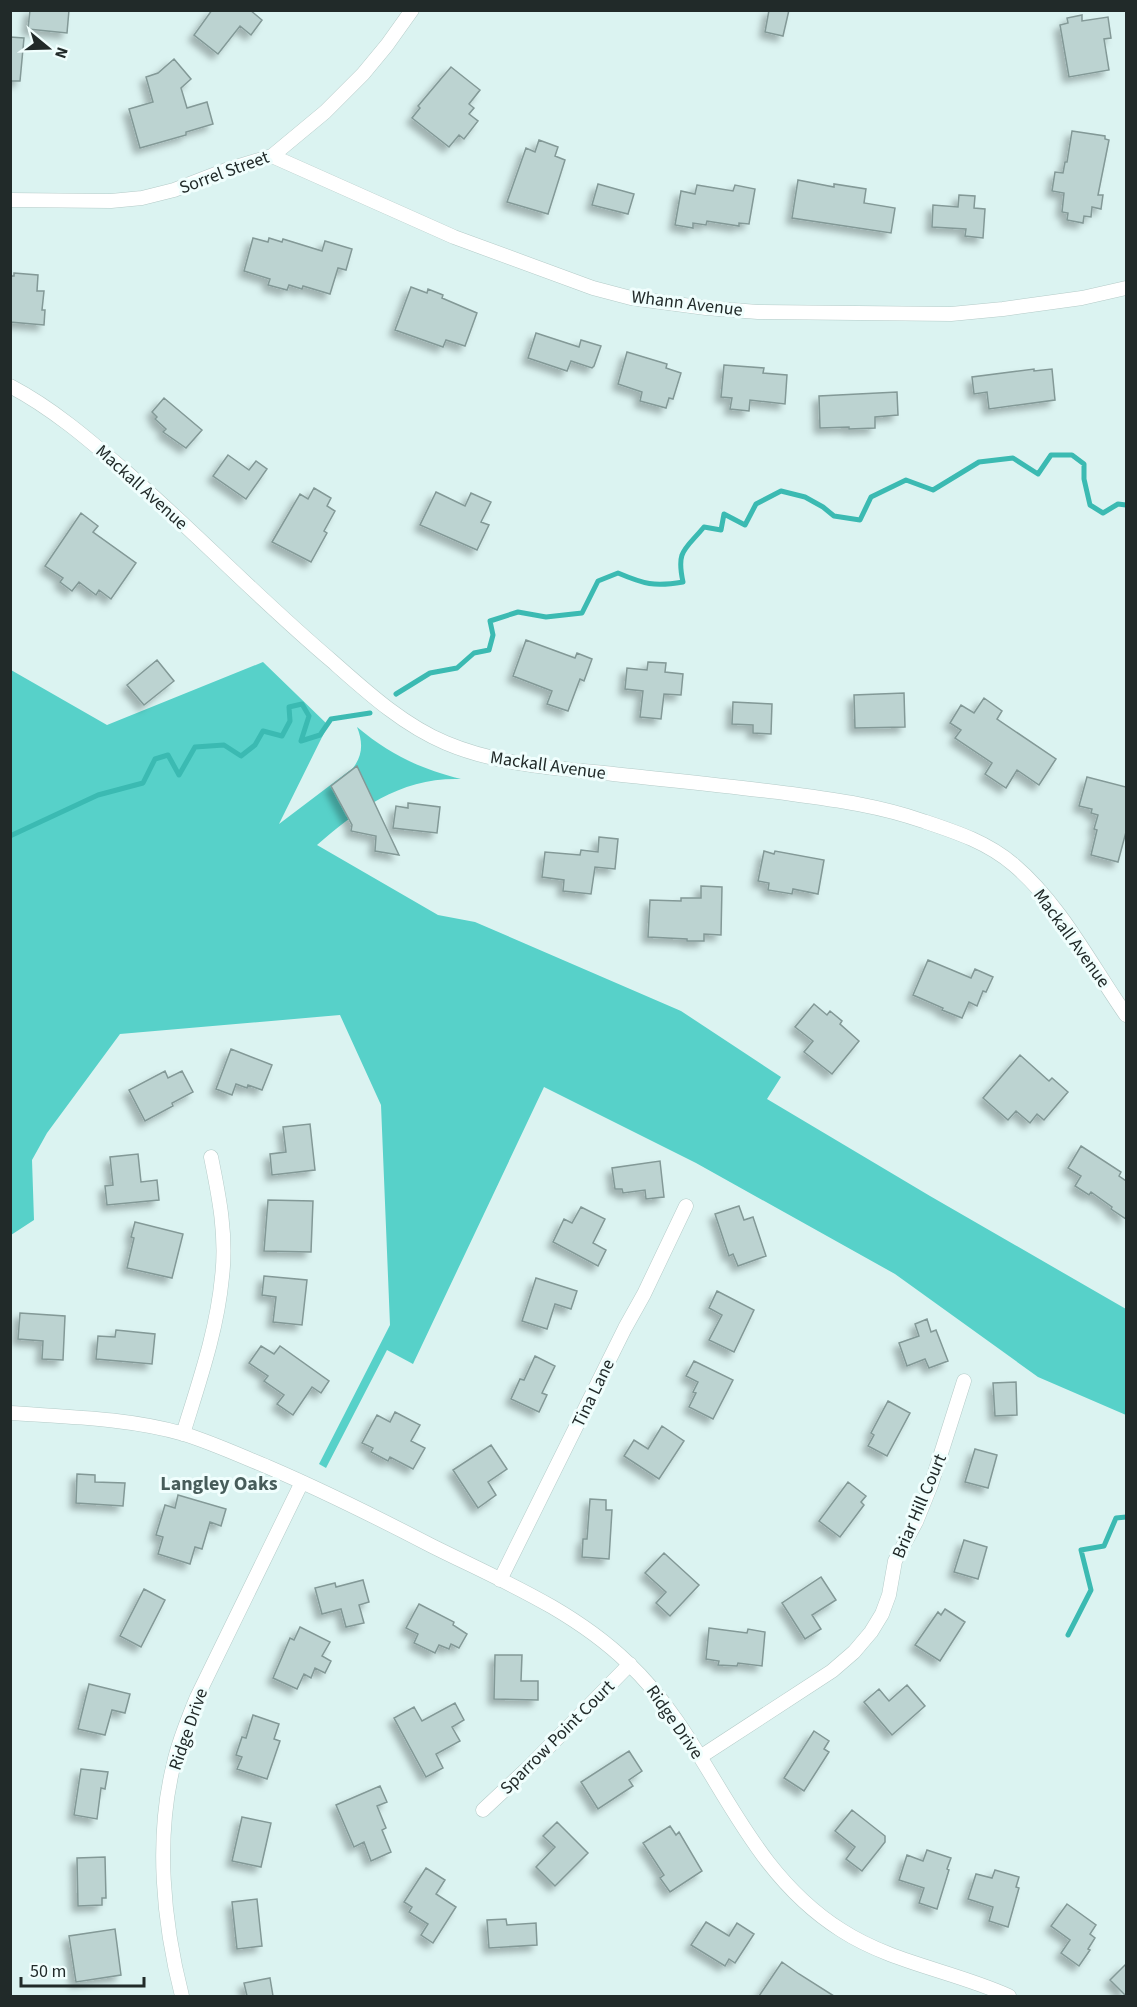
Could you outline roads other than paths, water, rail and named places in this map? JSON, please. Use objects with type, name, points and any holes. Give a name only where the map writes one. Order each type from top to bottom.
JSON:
[{"type":"street","name":"Sorrel Street","points":[[10,200],[111,201],[142,198],[174,190],[226,170],[272,156],[325,111],[363,74],[412,10]]},
{"type":"street","name":"Whann Avenue","points":[[272,156],[454,237],[593,288],[631,298],[758,312],[951,314],[1071,300],[1126,288]]},
{"type":"street","name":"Mackall Avenue","points":[[10,386],[48,409],[93,443],[195,534],[271,609],[368,692],[413,726],[443,742],[500,759],[550,768],[739,787],[865,804],[963,834],[990,847],[1013,865],[1053,906],[1126,1015]]},
{"type":"street","points":[[183,1434],[208,1352],[223,1274],[220,1201],[211,1157]]},
{"type":"street","name":"Tina Lane","points":[[500,1580],[686,1206]]},
{"type":"street","name":"Briar Hill Court","points":[[700,1757],[832,1671],[872,1632],[889,1595],[895,1561],[916,1522],[931,1485],[964,1381]]},
{"type":"street","name":"Ridge Drive","points":[[10,1413],[119,1421],[183,1434],[223,1448],[329,1494],[540,1599],[601,1638],[630,1664],[679,1722],[731,1810],[758,1850],[785,1884],[810,1908],[840,1930],[868,1946],[899,1959],[944,1971],[983,1991],[1009,1996]]},
{"type":"street","name":"Ridge Drive","points":[[182,1996],[168,1920],[164,1878],[166,1802],[173,1764],[196,1698],[302,1482]]},
{"type":"street","name":"Sparrow Point Court","points":[[483,1810],[530,1766],[630,1664]]},
{"type":"waterway","points":[[396,694],[430,673],[457,668],[474,653],[489,650],[493,635],[490,621],[518,612],[546,617],[582,613],[598,581],[618,573],[649,584],[683,582],[681,563],[684,551],[704,527],[721,530],[724,514],[745,525],[756,504],[781,491],[805,497],[834,516],[860,520],[871,497],[906,480],[933,490],[979,462],[1013,458],[1038,474],[1051,455],[1072,455],[1084,464],[1084,479],[1090,505],[1103,513],[1118,504],[1126,505]]},
{"type":"waterway","points":[[10,836],[98,795],[143,783],[155,759],[168,755],[179,775],[195,747],[224,745],[241,756],[255,745],[263,731],[282,736],[290,721],[289,707],[302,704],[309,716],[301,741],[320,735],[331,719],[370,713]]},
{"type":"waterway","points":[[1068,1635],[1091,1590],[1081,1550],[1104,1546],[1116,1518],[1126,1517]]},
{"type":"district","name":"Langley Oaks","points":[[219,1483]]}]
